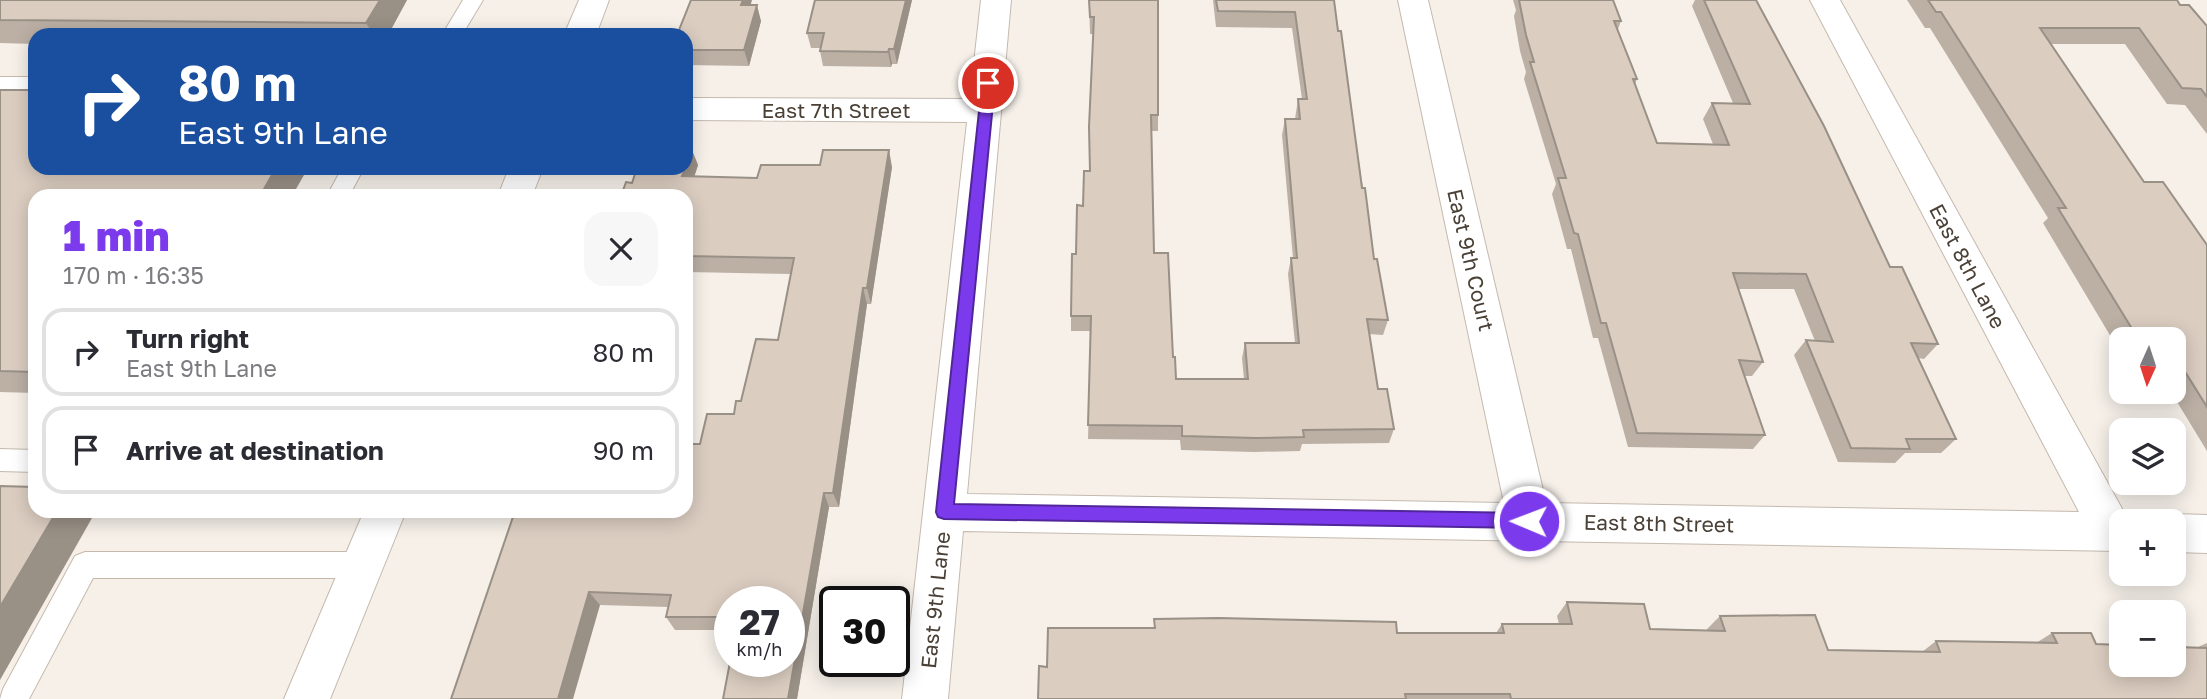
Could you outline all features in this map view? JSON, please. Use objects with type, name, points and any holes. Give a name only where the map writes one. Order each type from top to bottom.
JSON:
[{"type":"street","points":[[583,28],[594,0]]},
{"type":"street","name":"East 9th Lane","points":[[925,699],[996,0]]},
{"type":"street","name":"East 9th Court","points":[[1413,0],[1529,521]]},
{"type":"street","name":"East 8th Lane","points":[[1825,0],[2109,519]]},
{"type":"street","name":"East 7th Street","points":[[693,110],[986,111]]},
{"type":"street","name":"East 8th Street","points":[[944,512],[2109,532]]},
{"type":"street","points":[[307,699],[381,518]]},
{"type":"street","points":[[2186,533],[2207,534]]},
{"type":"lane","points":[[456,28],[473,0]]},
{"type":"lane","points":[[0,84],[28,85]]},
{"type":"lane","points":[[0,460],[28,461]]},
{"type":"lane","points":[[13,699],[85,565],[362,565]]},
{"type":"building","points":[[0,0],[380,0],[366,23],[0,20]]},
{"type":"building","points":[[691,0],[743,0],[741,5],[757,5],[744,50],[693,50],[693,28],[680,28]]},
{"type":"building","points":[[815,0],[906,0],[894,49],[889,49],[888,52],[820,51],[824,33],[807,33]]},
{"type":"building","points":[[1089,0],[1158,0],[1158,115],[1151,115],[1154,253],[1168,253],[1176,379],[1248,379],[1245,343],[1299,343],[1291,258],[1297,258],[1285,119],[1300,119],[1298,99],[1307,99],[1295,12],[1218,11],[1216,0],[1334,0],[1338,31],[1341,31],[1362,188],[1365,188],[1374,259],[1377,259],[1388,320],[1367,319],[1378,389],[1387,389],[1394,429],[1303,430],[1304,437],[1256,438],[1182,436],[1182,426],[1088,425],[1091,316],[1071,316],[1072,254],[1076,254],[1077,205],[1083,206],[1084,171],[1090,171],[1089,127],[1094,17],[1090,17]]},
{"type":"building","points":[[1519,0],[1613,0],[1621,21],[1614,21],[1637,79],[1633,79],[1657,143],[1729,145],[1712,103],[1750,104],[1704,0],[1756,0],[1824,126],[1890,267],[1902,267],[1938,344],[1911,343],[1956,439],[1906,439],[1910,449],[1851,448],[1806,340],[1833,342],[1806,274],[1733,273],[1763,362],[1739,360],[1765,435],[1637,433],[1606,323],[1601,323],[1578,234],[1574,233],[1558,178],[1566,178],[1530,62],[1534,62]]},
{"type":"building","points":[[1928,0],[2177,0],[2180,5],[2189,5],[2207,26],[2207,97],[2201,89],[2182,88],[2139,28],[2040,28],[2144,182],[2163,182],[2207,245],[2207,407],[2186,373],[2186,327],[2131,327],[2058,208],[2066,208],[1941,12],[1936,12]]},
{"type":"building","points":[[0,90],[28,90],[28,175],[272,175],[264,189],[28,189],[28,372],[0,371]]},
{"type":"building","points":[[823,150],[889,150],[867,288],[863,288],[833,493],[824,493],[805,602],[805,586],[714,586],[714,617],[666,617],[671,595],[589,592],[558,699],[451,699],[513,518],[693,518],[693,444],[700,444],[707,414],[734,414],[736,401],[741,401],[756,339],[778,340],[794,258],[693,256],[693,189],[624,189],[626,182],[632,183],[635,175],[757,178],[761,165],[820,165]]},
{"type":"building","points":[[0,486],[28,487],[28,518],[53,518],[0,607]]},
{"type":"building","points":[[1567,602],[1644,604],[1650,629],[1725,631],[1720,616],[1815,615],[1828,650],[1940,652],[1936,641],[2057,643],[2052,633],[2091,633],[2096,644],[2109,645],[2109,677],[2186,677],[2186,647],[2207,648],[2207,699],[1511,699],[1510,694],[1405,694],[1406,699],[1038,699],[1039,666],[1047,667],[1048,628],[1155,628],[1154,619],[1218,618],[1396,622],[1397,633],[1504,633],[1502,624],[1572,624]]},
{"type":"building","points":[[727,677],[792,677],[788,699],[723,699]]},
{"type":"route","points":[[988,83],[944,512],[1529,521]]}]
